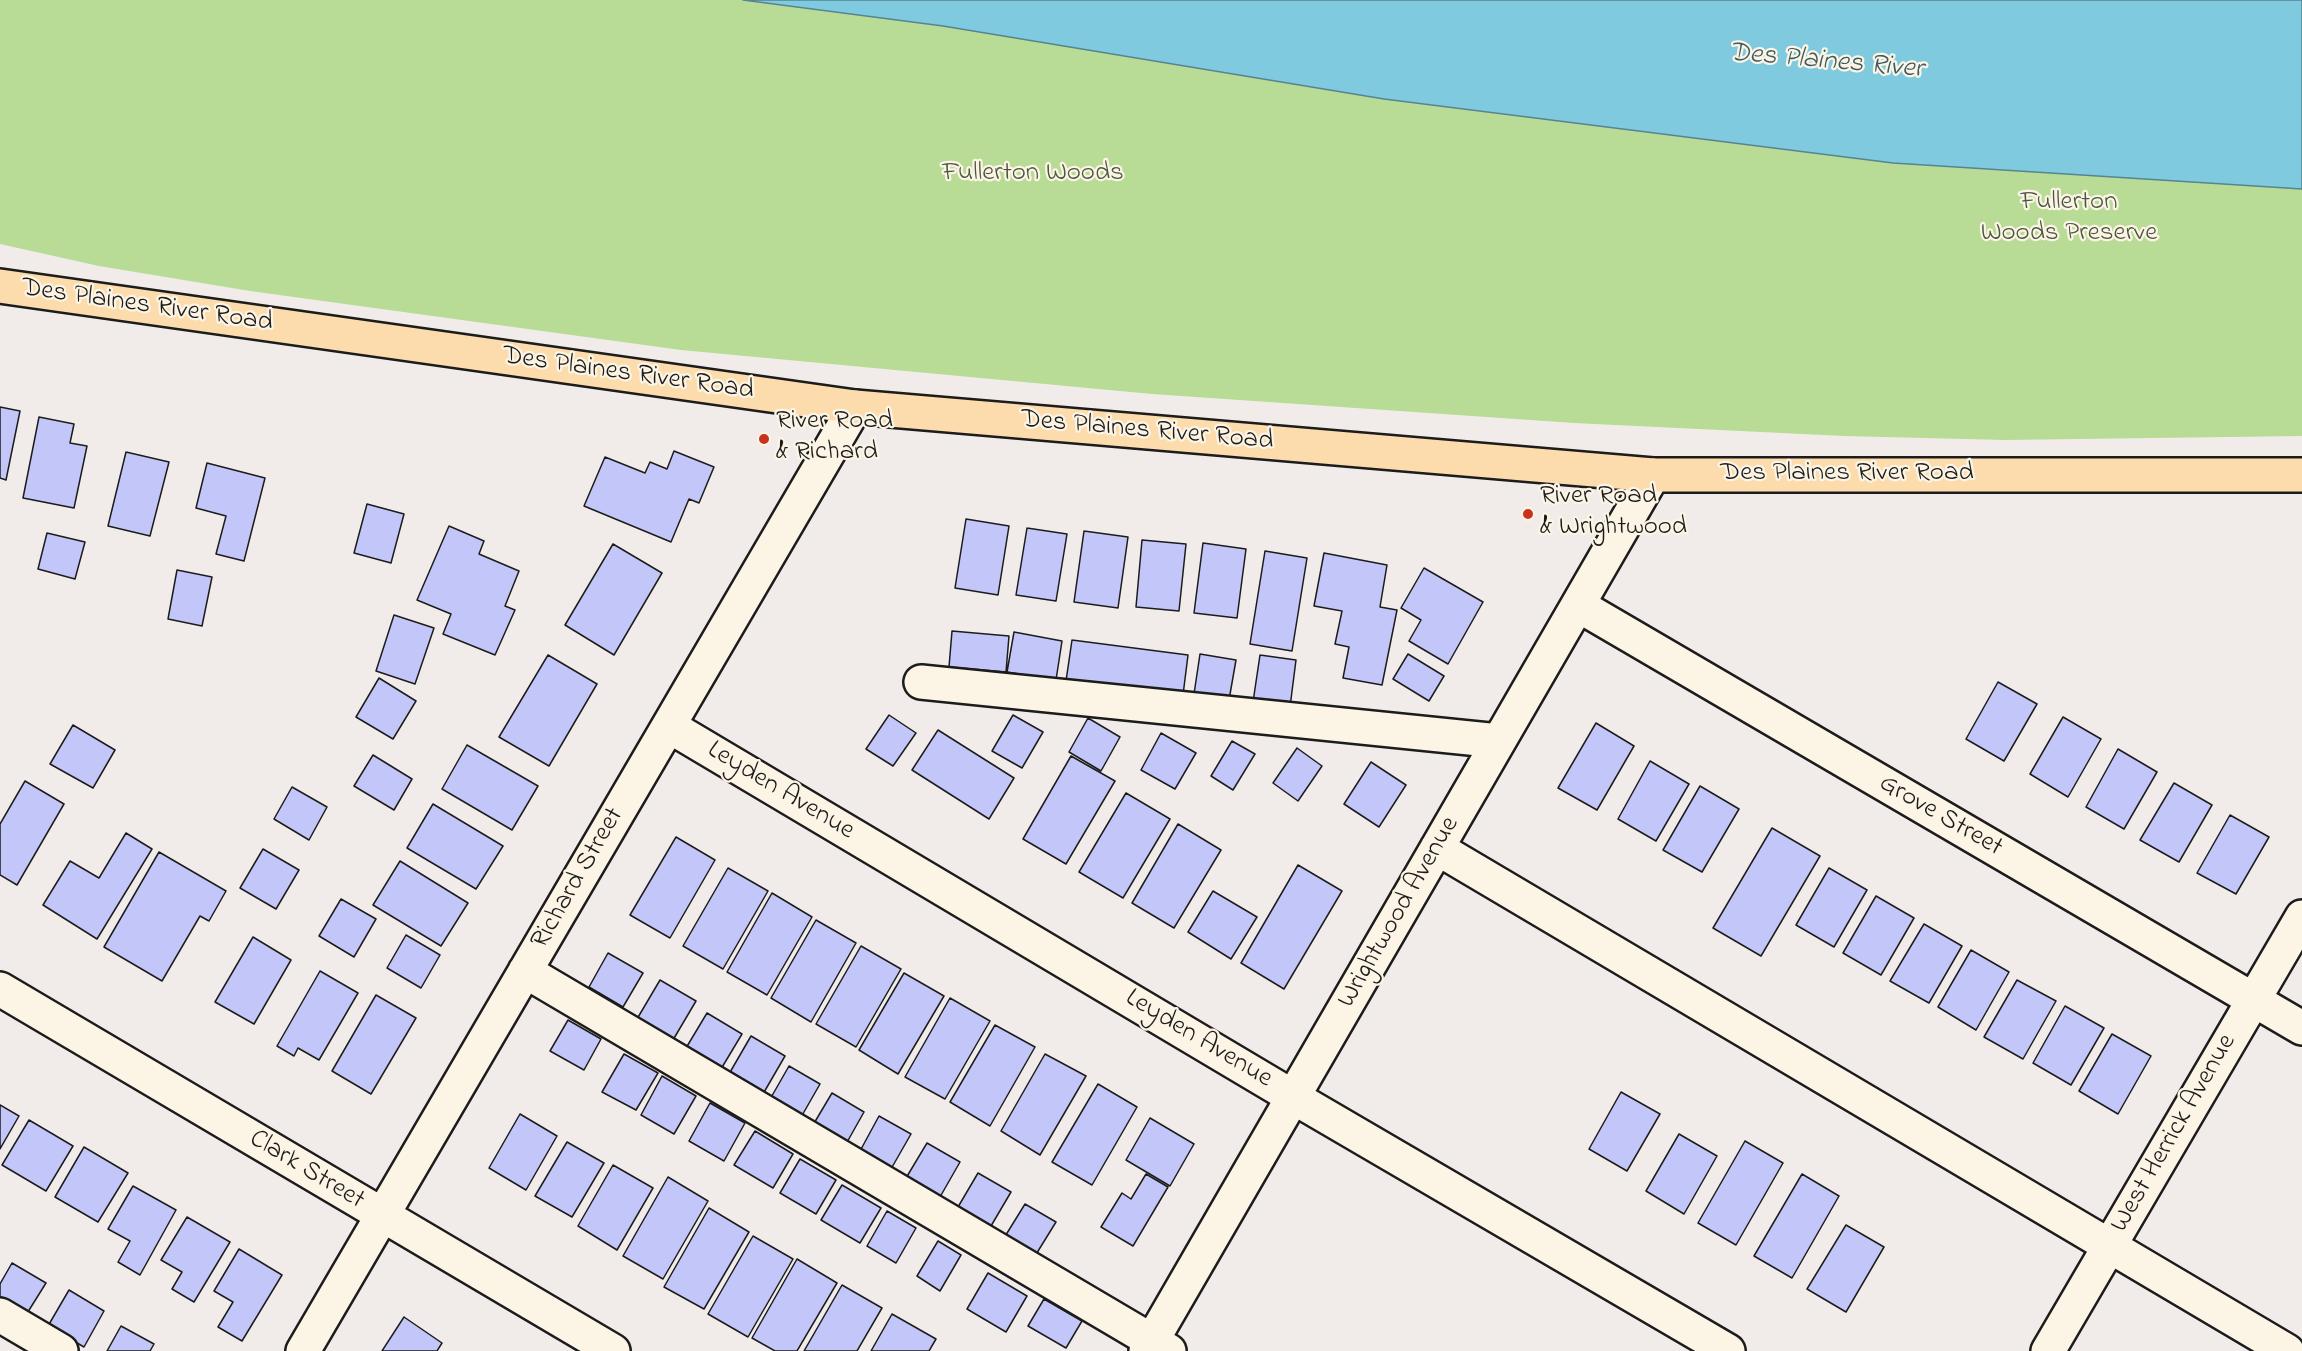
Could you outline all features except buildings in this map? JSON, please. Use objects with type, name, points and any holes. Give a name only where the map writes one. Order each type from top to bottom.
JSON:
[{"type":"main road","name":"Des Plaines River Road","points":[[0,286],[855,407],[1653,475],[2302,475]]},
{"type":"street","name":"Richard Street","points":[[303,1351],[855,407]]},
{"type":"street","name":"Wrightwood Avenue","points":[[1155,1348],[1293,1097],[1653,475]]},
{"type":"street","name":"Grove Street","points":[[1578,605],[2302,1028]]},
{"type":"street","points":[[921,682],[1499,741]]},
{"type":"street","name":"Leyden Avenue","points":[[669,726],[1293,1097],[1728,1351]]},
{"type":"street","points":[[1437,848],[2287,1351]]},
{"type":"street","name":"West Herrick Avenue","points":[[2049,1351],[2302,917]]},
{"type":"street","points":[[525,971],[1155,1348]]},
{"type":"street","name":"Clark Street","points":[[0,989],[613,1351]]},
{"type":"street","points":[[0,1315],[61,1351]]},
{"type":"green space","name":"Fullerton Woods Preserve","points":[[0,0],[2302,0],[2302,436],[2005,440],[1844,436],[1574,423],[1152,394],[681,350],[250,291],[99,266],[0,244]]},
{"type":"water","name":"Des Plaines River","points":[[743,0],[2302,0],[2302,189],[1893,163],[1384,99],[943,26]]},
{"type":"place","name":"River Road & Richard","points":[[764,439]]},
{"type":"place","name":"River Road & Wrightwood","points":[[1528,514]]},
{"type":"park label","name":"Fullerton Woods","points":[[1033,175]]}]
